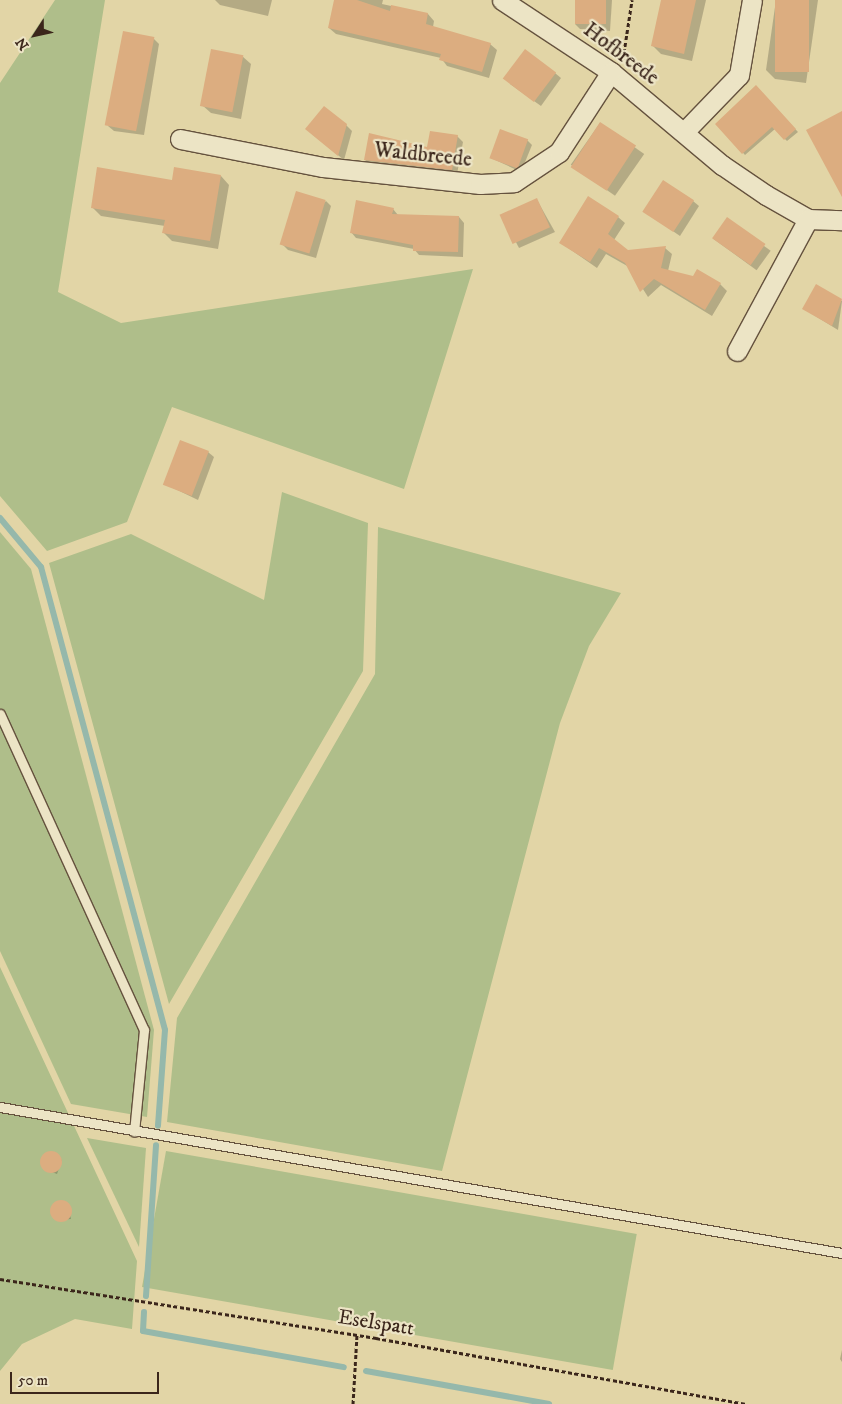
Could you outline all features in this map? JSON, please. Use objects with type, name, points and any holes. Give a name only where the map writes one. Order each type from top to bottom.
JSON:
[{"type":"street","name":"Hofbreede","points":[[502,0],[611,72],[722,165],[808,219]]},
{"type":"street","points":[[684,132],[739,75],[752,0]]},
{"type":"street","name":"Waldbreede","points":[[180,139],[323,167],[480,184],[514,182],[559,152],[611,72]]},
{"type":"street","points":[[737,351],[808,219],[842,220]]},
{"type":"lane","points":[[0,714],[144,1030],[134,1132]]},
{"type":"lane","points":[[0,1107],[134,1132],[842,1253]]},
{"type":"path","points":[[611,72],[623,60],[632,0]]},
{"type":"path","name":"Eselspatt","points":[[0,1279],[357,1335],[746,1404]]},
{"type":"path","points":[[353,1404],[357,1335]]},
{"type":"green space","points":[[55,0],[105,0],[58,292],[121,323],[473,269],[404,489],[172,407],[127,522],[47,551],[0,496],[0,83]]},
{"type":"green space","points":[[282,492],[368,523],[363,671],[169,1004],[49,563],[131,534],[264,600]]},
{"type":"green space","points":[[378,527],[621,593],[589,646],[560,723],[442,1171],[167,1122],[177,1018],[375,674]]},
{"type":"green space","points":[[0,532],[31,569],[154,1030],[147,1117],[71,1104],[0,951]]},
{"type":"green space","points":[[0,967],[137,1261],[132,1329],[75,1319],[22,1344],[0,1371]]},
{"type":"green space","points":[[87,1138],[146,1148],[139,1247]]},
{"type":"green space","points":[[166,1151],[637,1234],[613,1370],[142,1287]]},
{"type":"building","points":[[334,0],[357,0],[390,11],[391,5],[428,13],[426,24],[491,43],[482,72],[439,60],[441,54],[328,28]]},
{"type":"building","points":[[575,0],[606,0],[606,24],[575,24]]},
{"type":"building","points":[[661,0],[696,0],[684,54],[651,46]]},
{"type":"building","points":[[775,0],[809,0],[809,72],[775,72]]},
{"type":"building","points":[[123,31],[154,37],[136,131],[105,125]]},
{"type":"building","points":[[211,49],[243,55],[232,112],[200,106]]},
{"type":"building","points":[[525,49],[556,72],[534,102],[503,79]]},
{"type":"building","points":[[756,85],[796,129],[784,140],[772,127],[742,154],[715,124]]},
{"type":"building","points":[[324,106],[347,124],[338,156],[305,129]]},
{"type":"building","points":[[842,111],[842,197],[806,130]]},
{"type":"building","points":[[600,122],[636,145],[607,191],[571,167]]},
{"type":"building","points":[[500,129],[528,139],[518,168],[489,158]]},
{"type":"building","points":[[430,131],[458,135],[452,170],[364,160],[369,133],[427,147]]},
{"type":"building","points":[[97,167],[172,180],[174,167],[221,175],[210,241],[162,233],[165,220],[91,208]]},
{"type":"building","points":[[663,180],[694,200],[673,232],[642,212]]},
{"type":"building","points":[[296,191],[326,200],[309,254],[280,245]]},
{"type":"building","points":[[588,196],[619,216],[608,234],[628,250],[666,246],[661,268],[693,276],[697,269],[721,283],[705,310],[654,279],[640,292],[625,263],[599,248],[590,262],[559,243]]},
{"type":"building","points":[[537,198],[550,227],[513,244],[500,215]]},
{"type":"building","points":[[356,200],[394,208],[392,214],[459,216],[458,252],[413,251],[413,245],[350,233]]},
{"type":"building","points":[[727,217],[766,244],[751,265],[712,238]]},
{"type":"building","points":[[816,284],[842,299],[832,326],[802,309]]},
{"type":"building","points":[[180,440],[209,451],[192,496],[163,485]]},
{"type":"building","points":[[51,1151],[59,1154],[62,1162],[59,1170],[51,1173],[43,1170],[40,1162],[43,1154]]},
{"type":"building","points":[[61,1200],[69,1203],[72,1211],[69,1219],[61,1222],[53,1219],[50,1211],[53,1203]]},
{"type":"waterway","points":[[0,518],[41,567],[165,1030],[158,1126]]},
{"type":"waterway","points":[[146,1296],[156,1145]]},
{"type":"waterway","points":[[144,1312],[143,1331],[344,1367]]},
{"type":"waterway","points":[[366,1371],[549,1404]]}]
